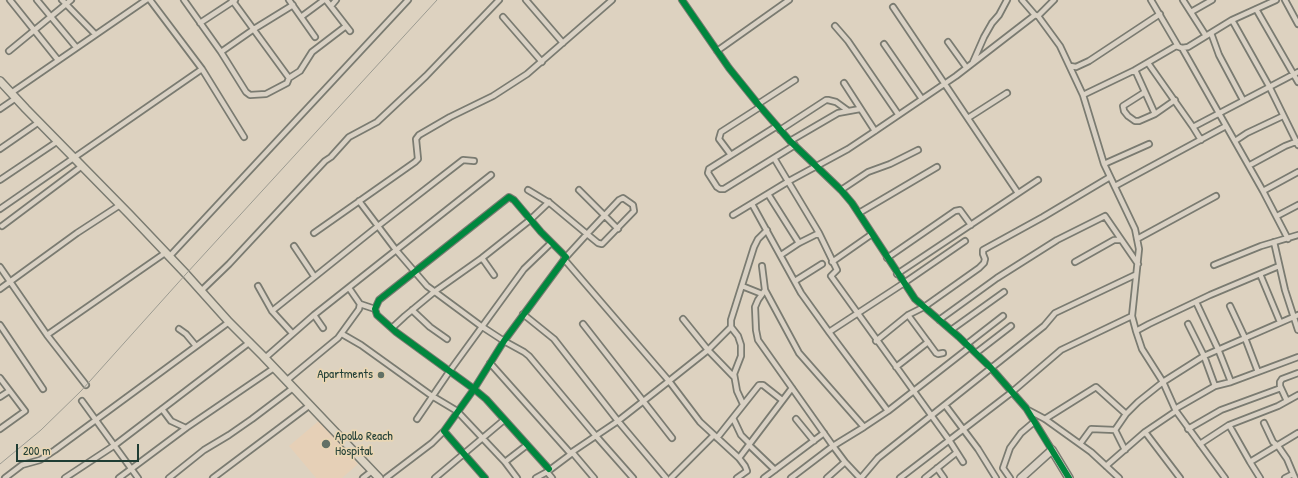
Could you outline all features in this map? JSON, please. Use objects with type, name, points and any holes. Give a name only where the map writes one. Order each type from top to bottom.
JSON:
[{"type":"main road","points":[[0,81],[379,478]]},
{"type":"street","points":[[10,0],[58,60]]},
{"type":"street","points":[[37,0],[76,47]]},
{"type":"street","points":[[62,0],[65,5],[95,34]]},
{"type":"street","points":[[8,51],[71,0]]},
{"type":"street","points":[[0,109],[58,60],[146,0]]},
{"type":"street","points":[[150,0],[202,69],[244,137]]},
{"type":"street","points":[[184,0],[221,52],[246,92],[250,95],[266,94],[287,83],[289,78],[300,71],[312,52],[346,26]]},
{"type":"street","points":[[200,23],[234,0],[265,48],[289,78]]},
{"type":"street","points":[[289,0],[315,37]]},
{"type":"street","points":[[301,17],[325,0],[350,32]]},
{"type":"street","points":[[331,6],[336,0]]},
{"type":"street","points":[[47,335],[167,255],[408,0]]},
{"type":"street","points":[[201,291],[229,264],[349,137],[377,122],[426,76],[499,0]]},
{"type":"street","points":[[526,0],[563,43]]},
{"type":"street","points":[[314,233],[416,162],[418,159],[416,138],[450,116],[493,96],[527,74],[612,0]]},
{"type":"street","points":[[682,0],[717,51],[759,106],[790,141],[841,190],[859,213],[897,274],[915,299],[976,353],[1026,408],[1069,478]]},
{"type":"street","points":[[717,51],[789,0]]},
{"type":"street","points":[[973,63],[984,37],[999,16],[1007,0]]},
{"type":"street","points":[[1022,0],[1054,37],[1070,66],[1083,95],[1104,164],[1135,229],[1139,249],[1138,264],[1135,274],[1132,316],[1142,349],[1163,382],[1175,410],[1225,478]]},
{"type":"street","points":[[733,216],[789,181],[848,149],[875,131],[973,63],[1054,0]]},
{"type":"street","points":[[1151,0],[1250,165],[1288,239]]},
{"type":"street","points":[[1183,0],[1206,36]]},
{"type":"street","points":[[1191,12],[1212,0]]},
{"type":"street","points":[[1083,95],[1135,70],[1173,48],[1188,47],[1232,20],[1276,0]]},
{"type":"street","points":[[1285,0],[1298,24]]},
{"type":"street","points":[[221,52],[292,5]]},
{"type":"street","points":[[893,7],[1018,193]]},
{"type":"street","points":[[1256,9],[1296,73],[1298,82]]},
{"type":"street","points":[[1070,66],[1076,67],[1089,61],[1160,14]]},
{"type":"street","points":[[503,17],[542,62]]},
{"type":"street","points":[[1232,20],[1269,86],[1297,142],[1285,146],[1250,165]]},
{"type":"street","points":[[835,26],[848,41],[898,114]]},
{"type":"street","points":[[1211,33],[1219,54],[1243,100]]},
{"type":"street","points":[[948,42],[966,68]]},
{"type":"street","points":[[884,44],[922,99]]},
{"type":"street","points":[[1148,63],[1175,100],[1201,140]]},
{"type":"street","points":[[0,209],[202,69]]},
{"type":"street","points":[[1135,70],[1154,114]]},
{"type":"street","points":[[1193,127],[1296,73]]},
{"type":"street","points":[[731,155],[719,139],[721,132],[795,80]]},
{"type":"street","points":[[844,83],[875,131]]},
{"type":"street","points":[[1145,92],[1125,104],[1123,108],[1132,119],[1139,121],[1154,114],[1175,100]]},
{"type":"street","points":[[968,118],[1007,93]]},
{"type":"street","points":[[794,145],[724,189],[720,190],[708,173],[708,171],[731,155],[826,100],[836,102],[847,110]]},
{"type":"street","points":[[790,141],[838,113],[847,110],[860,109]]},
{"type":"street","points":[[1235,142],[1247,133],[1283,116]]},
{"type":"street","points":[[0,149],[39,122]]},
{"type":"street","points":[[1115,186],[1226,126]]},
{"type":"street","points":[[0,180],[58,141]]},
{"type":"street","points":[[1104,164],[1149,144]]},
{"type":"street","points":[[841,190],[868,172],[896,161],[918,150]]},
{"type":"street","points":[[774,158],[819,233],[837,270],[831,276],[876,341],[949,440],[963,462]]},
{"type":"street","points":[[272,311],[314,276],[463,160],[474,161]]},
{"type":"street","points":[[2,226],[82,166]]},
{"type":"street","points":[[859,213],[937,167]]},
{"type":"street","points":[[1263,191],[1298,172]]},
{"type":"street","points":[[265,358],[314,315],[491,174]]},
{"type":"street","points":[[876,341],[908,315],[924,307],[979,268],[984,263],[985,259],[983,250],[1043,217],[1110,177]]},
{"type":"street","points":[[897,274],[1038,180]]},
{"type":"street","points":[[386,478],[432,443],[444,431],[523,314],[565,258],[587,234],[604,215],[621,198],[633,205],[634,211],[609,238],[602,244],[598,244],[587,234],[549,202],[528,190]]},
{"type":"street","points":[[579,190],[618,228]]},
{"type":"street","points":[[768,194],[799,243]]},
{"type":"street","points":[[1137,239],[1216,196]]},
{"type":"street","points":[[375,309],[380,300],[509,198],[512,198],[669,381],[700,422],[739,458],[747,471],[737,478]]},
{"type":"street","points":[[359,202],[396,250],[434,292],[481,326],[529,356],[633,478]]},
{"type":"street","points":[[392,328],[434,292],[482,258],[530,220],[549,202]]},
{"type":"street","points":[[752,204],[801,293],[828,332],[888,411]]},
{"type":"street","points":[[0,289],[120,205]]},
{"type":"street","points":[[1277,216],[1298,205]]},
{"type":"street","points":[[887,258],[957,210],[962,211],[970,225]]},
{"type":"street","points":[[939,320],[997,278],[1050,245],[1105,216],[1138,264]]},
{"type":"street","points":[[743,404],[737,391],[734,371],[740,356],[741,345],[738,336],[731,327],[731,320],[754,247],[758,239],[767,230]]},
{"type":"street","points":[[781,255],[799,243],[819,233]]},
{"type":"street","points":[[832,262],[872,234]]},
{"type":"street","points":[[1214,265],[1242,253],[1274,242],[1288,239],[1298,234]]},
{"type":"street","points":[[1075,262],[1114,240],[1121,240]]},
{"type":"street","points":[[828,332],[904,284],[965,241]]},
{"type":"street","points":[[1274,242],[1285,290],[1298,330]]},
{"type":"street","points":[[417,419],[481,326],[524,269],[551,243]]},
{"type":"street","points":[[294,246],[314,276]]},
{"type":"street","points":[[482,258],[494,275]]},
{"type":"street","points":[[795,281],[822,264]]},
{"type":"street","points":[[762,266],[763,292],[799,353],[864,427]]},
{"type":"street","points":[[1136,331],[1196,302],[1279,266]]},
{"type":"street","points":[[0,267],[47,335],[86,385]]},
{"type":"street","points":[[763,292],[758,300],[754,313],[758,340],[833,446],[860,478],[878,458],[1044,326],[1055,313],[1135,274]]},
{"type":"street","points":[[1260,274],[1280,322]]},
{"type":"street","points":[[258,286],[272,311],[292,333]]},
{"type":"street","points":[[742,286],[763,292]]},
{"type":"street","points":[[349,288],[360,304],[375,309],[377,314],[392,328],[449,372],[474,388],[494,406],[504,420],[548,471],[552,478]]},
{"type":"street","points":[[951,330],[1004,292]]},
{"type":"street","points":[[1196,302],[1218,349],[1231,382]]},
{"type":"street","points":[[286,381],[342,334],[359,310],[360,304]]},
{"type":"street","points":[[1230,306],[1245,338],[1258,372]]},
{"type":"street","points":[[412,310],[430,327],[447,339]]},
{"type":"street","points":[[523,314],[554,338],[618,420],[666,478]]},
{"type":"street","points":[[1115,430],[1126,414],[1138,402],[1163,382],[1204,356],[1298,314]]},
{"type":"street","points":[[314,315],[323,328]]},
{"type":"street","points":[[908,315],[937,354],[942,353]]},
{"type":"street","points":[[791,478],[833,446],[888,411],[968,346],[1002,316]]},
{"type":"street","points":[[900,478],[1012,392],[1060,350],[1132,316]]},
{"type":"street","points":[[683,319],[708,350],[735,378]]},
{"type":"street","points":[[5,478],[22,465],[36,462],[46,456],[229,322]]},
{"type":"street","points":[[583,324],[672,438]]},
{"type":"street","points":[[1188,324],[1204,356],[1215,386]]},
{"type":"street","points":[[0,325],[43,388]]},
{"type":"street","points":[[976,353],[1011,326]]},
{"type":"street","points":[[536,478],[548,471],[643,402],[708,350],[731,327]]},
{"type":"street","points":[[179,328],[196,346]]},
{"type":"street","points":[[342,334],[361,345],[432,396],[458,412],[484,438],[505,462],[516,478]]},
{"type":"street","points":[[65,478],[115,445],[250,342]]},
{"type":"street","points":[[896,367],[928,342]]},
{"type":"street","points":[[1106,466],[1145,432],[1175,410],[1215,386],[1231,382],[1298,357]]},
{"type":"street","points":[[490,363],[594,478]]},
{"type":"street","points":[[119,478],[186,428],[274,368]]},
{"type":"street","points":[[1287,401],[1281,388],[1280,380],[1298,373]]},
{"type":"street","points":[[0,378],[25,411],[0,428]]},
{"type":"street","points":[[671,478],[716,436],[733,418],[759,385],[762,384],[782,400]]},
{"type":"street","points":[[1045,419],[1096,387],[1126,414]]},
{"type":"street","points":[[169,478],[204,450],[246,423],[293,388]]},
{"type":"street","points":[[739,458],[792,388]]},
{"type":"street","points":[[1188,429],[1221,410],[1281,388]]},
{"type":"street","points":[[0,397],[9,391]]},
{"type":"street","points":[[1200,444],[1229,425],[1278,406],[1298,395]]},
{"type":"street","points":[[82,401],[138,478]]},
{"type":"street","points":[[213,478],[310,405]]},
{"type":"street","points":[[945,405],[964,429],[996,478]]},
{"type":"street","points":[[1026,408],[1045,419],[1091,452],[1116,477]]},
{"type":"street","points":[[162,409],[171,421],[186,428]]},
{"type":"street","points":[[733,418],[741,435],[775,470]]},
{"type":"street","points":[[796,419],[814,440]]},
{"type":"street","points":[[435,478],[504,420]]},
{"type":"street","points":[[1010,478],[1003,468],[1010,448],[1021,433],[1034,422]]},
{"type":"street","points":[[1264,423],[1273,442],[1278,446],[1287,459],[1294,476],[1285,478]]},
{"type":"street","points":[[1229,425],[1260,478]]},
{"type":"street","points":[[1080,444],[1092,429],[1115,430]]},
{"type":"street","points":[[1115,430],[1125,450]]},
{"type":"street","points":[[444,431],[485,478]]},
{"type":"street","points":[[1145,432],[1180,478]]},
{"type":"street","points":[[764,478],[824,433]]},
{"type":"street","points":[[1250,462],[1298,433]]},
{"type":"street","points":[[505,462],[527,445]]},
{"type":"street","points":[[1021,478],[1052,450]]},
{"type":"street","points":[[925,478],[956,453]]},
{"type":"street","points":[[827,478],[846,462]]},
{"type":"street","points":[[937,468],[944,478]]},
{"type":"street","points":[[363,478],[372,471]]},
{"type":"shaded area","points":[[321,419],[358,464],[342,478],[316,478],[289,446]]},
{"type":"railway","points":[[0,464],[41,430],[81,391],[437,0]]},
{"type":"cycle path","points":[[682,0],[729,68],[758,104],[790,141],[841,190],[852,203],[915,299],[959,337],[991,368],[1026,408],[1069,478]]},
{"type":"cycle path","points":[[485,478],[444,431],[474,389],[504,341],[566,257],[541,232],[514,200],[509,197],[379,300],[375,309],[377,315],[396,332],[474,389],[486,399],[549,469]]},
{"type":"place","name":"Apartments","points":[[381,375]]},
{"type":"place","name":"Apollo Reach Hospital","points":[[326,444]]}]
